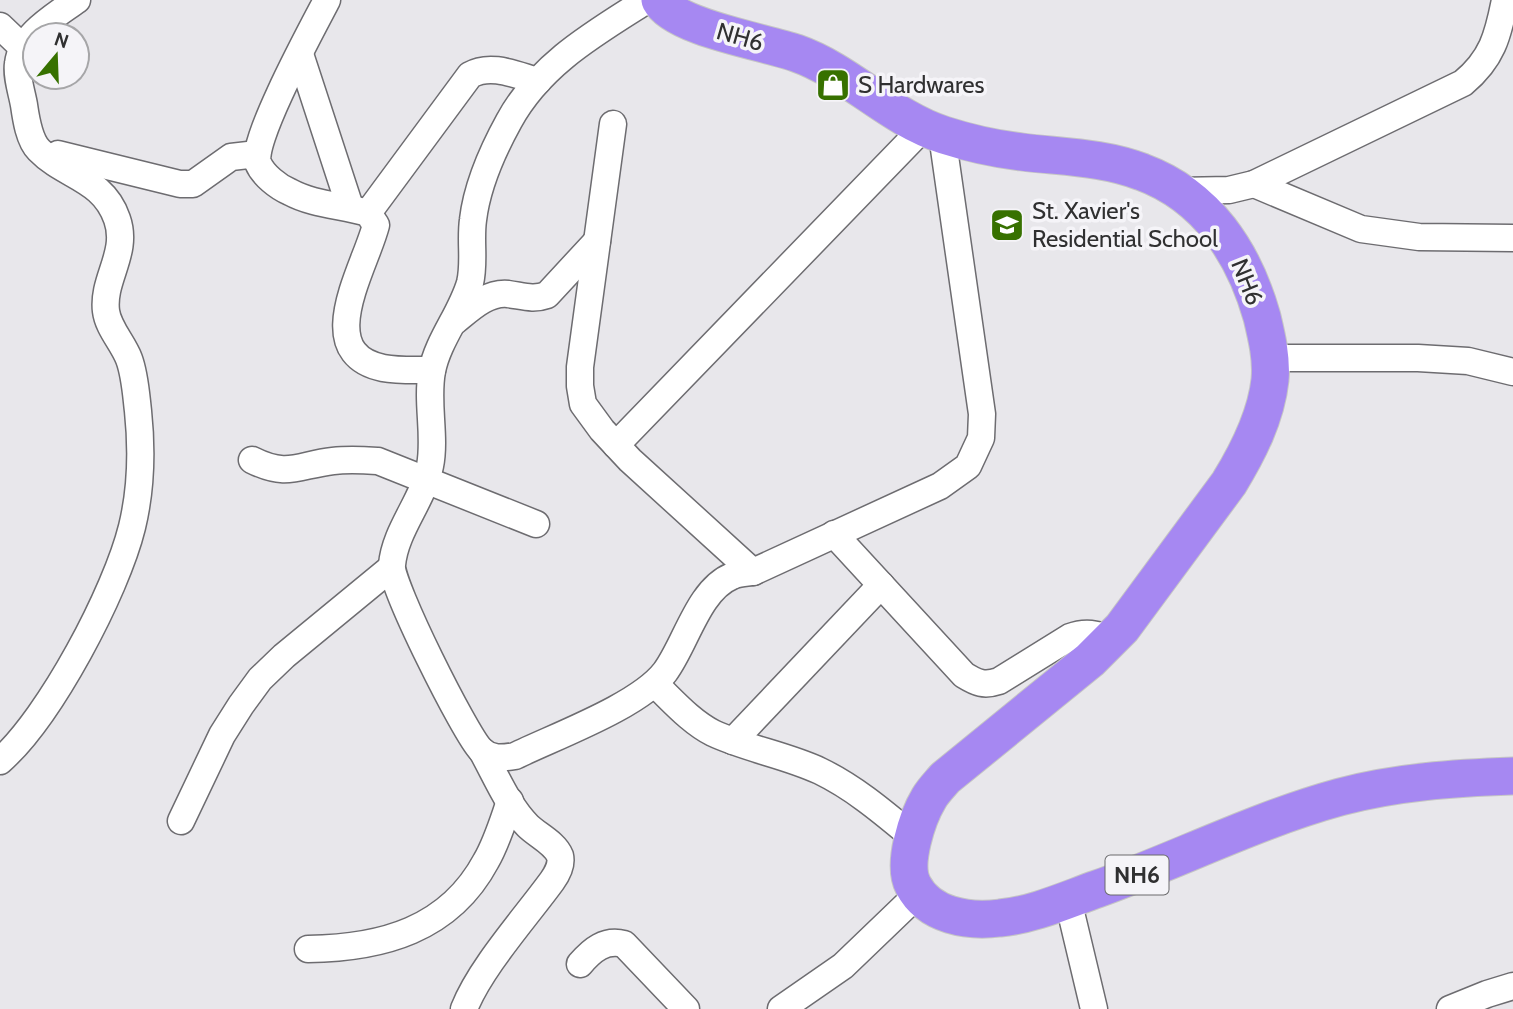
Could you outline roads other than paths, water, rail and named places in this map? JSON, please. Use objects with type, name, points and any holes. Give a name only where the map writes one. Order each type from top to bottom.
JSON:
[{"type":"highway","name":"NH6","points":[[660,0],[665,8],[686,20],[820,62],[933,131],[994,148],[1117,164],[1142,172],[1178,191],[1203,210],[1220,228],[1235,250],[1259,306],[1270,358],[1270,381],[1257,429],[1244,458],[1229,483],[1122,628],[1090,660],[945,778],[929,798],[913,837],[910,880],[928,905],[944,913],[970,918],[1001,918],[1068,900],[1285,815],[1342,797],[1399,786],[1465,778],[1513,776]]},
{"type":"street","points":[[49,21],[77,0]]},
{"type":"street","points":[[327,0],[261,138],[258,163],[266,175],[288,192],[310,201],[359,210]]},
{"type":"street","points":[[464,1009],[471,991],[559,869],[560,857],[555,848],[528,826],[471,736],[420,640],[397,588],[391,568],[394,549],[426,482],[431,463],[432,370],[471,281],[473,218],[494,151],[510,118],[538,81],[574,47],[647,0]]},
{"type":"street","points":[[1178,191],[1229,190],[1254,184],[1463,83],[1479,69],[1492,50],[1505,0]]},
{"type":"street","points":[[0,26],[21,45]]},
{"type":"street","points":[[21,50],[17,66],[21,86]]},
{"type":"street","points":[[300,54],[359,210],[376,225],[347,309],[345,331],[349,348],[366,362],[384,368],[432,370]]},
{"type":"street","points":[[359,210],[470,75],[480,69],[491,68],[538,81]]},
{"type":"street","points":[[0,761],[23,738],[67,672],[93,623],[121,562],[132,528],[139,492],[139,415],[135,384],[129,359],[106,314],[106,297],[122,235],[108,200],[89,182],[38,149],[30,132],[22,91]]},
{"type":"street","points":[[613,124],[580,367],[583,404],[616,445],[753,572]]},
{"type":"street","points":[[616,445],[933,131]]},
{"type":"street","points":[[482,751],[497,759],[515,756],[634,699],[655,684],[676,654],[704,602],[716,587],[731,576],[753,572],[940,486],[968,466],[981,438],[982,414],[933,131]]},
{"type":"street","points":[[38,149],[180,184],[193,184],[231,157],[257,154]]},
{"type":"street","points":[[1254,184],[1362,229],[1419,237],[1513,238]]},
{"type":"street","points":[[453,322],[491,296],[506,294],[536,299],[547,295],[597,242]]},
{"type":"street","points":[[1270,358],[1455,360],[1513,372]]},
{"type":"street","points":[[252,460],[269,468],[289,470],[330,461],[378,461],[536,524]]},
{"type":"street","points":[[834,534],[964,675],[977,683],[999,681],[1070,637],[1093,633],[1111,639]]},
{"type":"street","points":[[181,821],[222,735],[260,679],[391,568]]},
{"type":"street","points":[[733,741],[881,585]]},
{"type":"street","points":[[655,684],[693,720],[712,732],[822,772],[855,792],[913,837]]},
{"type":"street","points":[[308,948],[340,948],[388,940],[428,924],[457,900],[475,878],[495,843],[510,801]]},
{"type":"street","points":[[781,1009],[843,967],[918,894]]},
{"type":"street","points":[[1068,900],[1094,1009]]},
{"type":"street","points":[[580,964],[589,953],[603,944],[624,944],[686,1009]]},
{"type":"street","points":[[1450,1009],[1513,986]]},
{"type":"place","name":"S Hardwares","points":[[833,85]]},
{"type":"place","name":"St. Xavier's Residential School","points":[[1007,225]]}]
